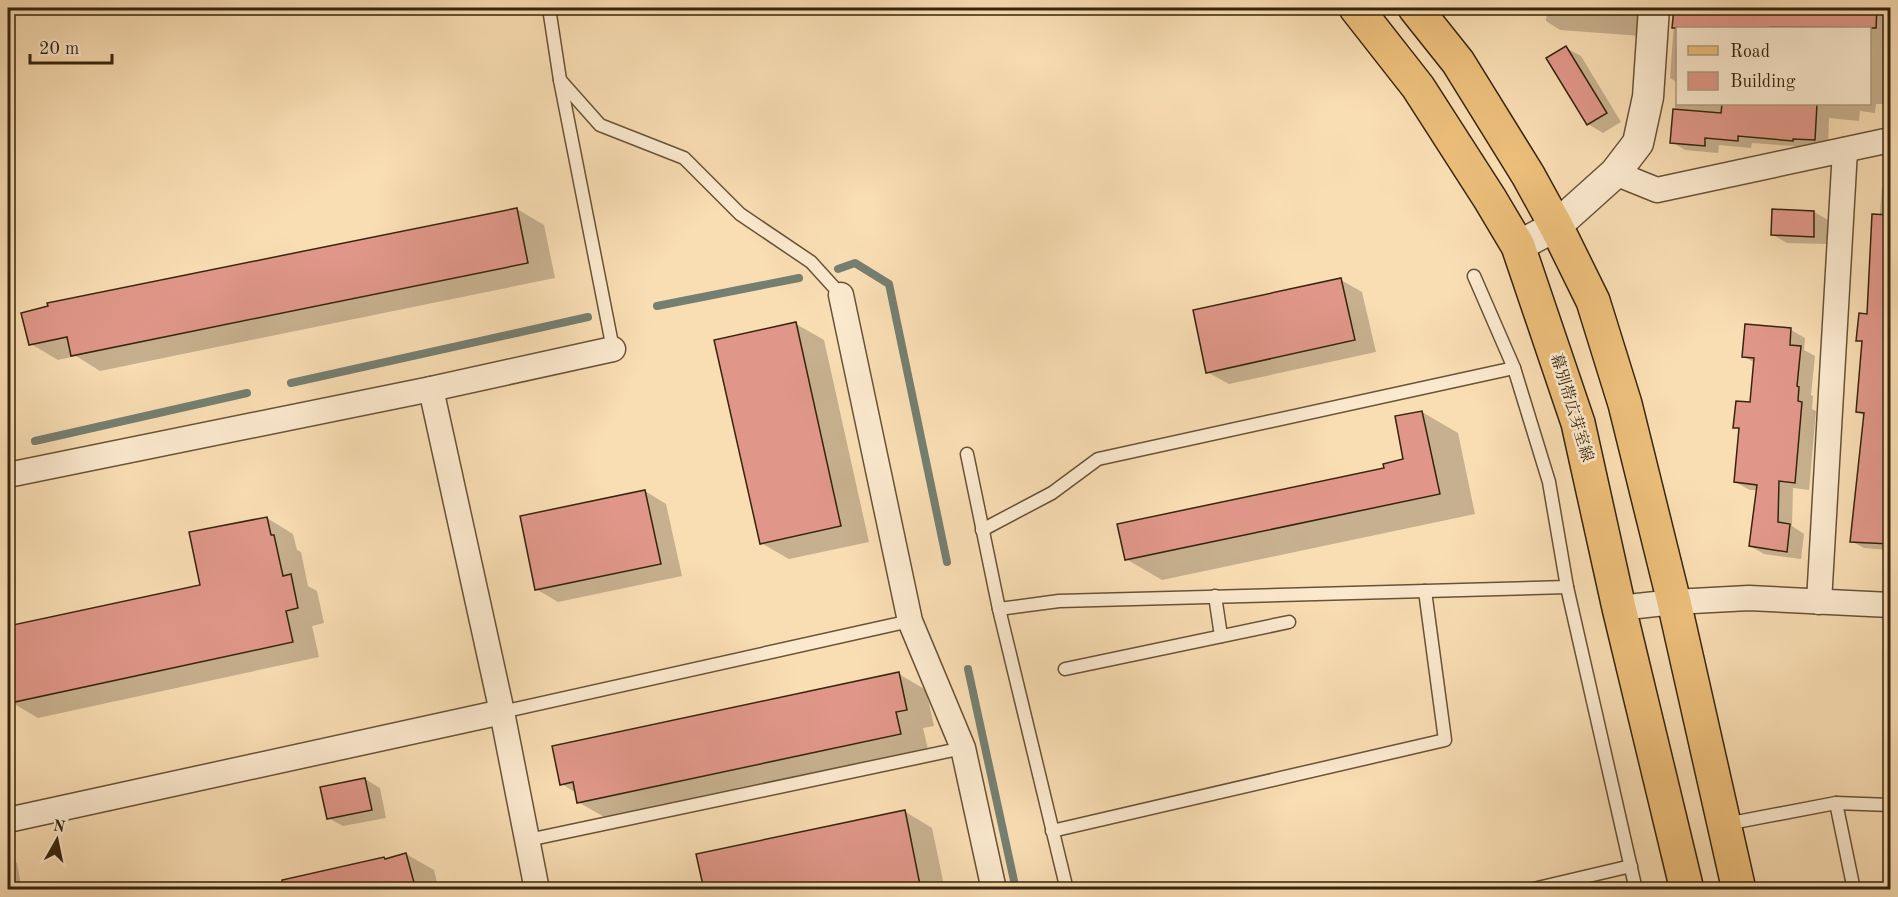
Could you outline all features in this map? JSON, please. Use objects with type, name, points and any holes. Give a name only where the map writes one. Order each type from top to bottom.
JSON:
[{"type":"main road","name":"幕別帯広芽室線","points":[[1356,8],[1418,87],[1518,246],[1578,423],[1619,608],[1687,890]]},
{"type":"main road","points":[[1415,8],[1458,62],[1528,175],[1593,301],[1619,384],[1674,602],[1739,890]]},
{"type":"street","points":[[1518,246],[1556,226],[1615,173],[1638,143],[1647,97],[1654,8]]},
{"type":"street","points":[[1615,173],[1657,190],[1890,140],[1890,129]]},
{"type":"street","points":[[1819,602],[1845,150]]},
{"type":"street","points":[[841,295],[910,621],[963,748],[994,890]]},
{"type":"street","points":[[8,475],[431,389],[613,349]]},
{"type":"street","points":[[431,389],[502,712],[537,890]]},
{"type":"street","points":[[1619,608],[1749,598],[1890,605]]},
{"type":"street","points":[[8,820],[502,712]]},
{"type":"lane","points":[[549,8],[560,80],[613,349]]},
{"type":"lane","points":[[560,80],[600,125],[684,158],[740,214],[811,262],[841,295]]},
{"type":"lane","points":[[1473,276],[1514,368],[1549,482],[1567,586],[1636,890]]},
{"type":"lane","points":[[982,530],[1052,493],[1098,459],[1514,368]]},
{"type":"lane","points":[[967,454],[999,609],[1066,890]]},
{"type":"lane","points":[[999,609],[1059,601],[1567,586]]},
{"type":"lane","points":[[1052,831],[1445,740],[1425,591]]},
{"type":"lane","points":[[1215,596],[1221,636]]},
{"type":"lane","points":[[502,712],[910,621]]},
{"type":"lane","points":[[1065,669],[1288,622]]},
{"type":"lane","points":[[528,840],[963,748]]},
{"type":"lane","points":[[1836,803],[1854,890]]},
{"type":"lane","points":[[1724,824],[1836,803],[1890,805]]},
{"type":"lane","points":[[1529,890],[1631,866]]},
{"type":"building","points":[[1674,8],[1877,8],[1876,28],[1672,28]]},
{"type":"building","points":[[1566,46],[1607,113],[1587,125],[1546,58]]},
{"type":"building","points":[[1722,105],[1817,105],[1815,140],[1793,139],[1793,141],[1738,136],[1738,141],[1705,138],[1705,146],[1670,143],[1673,109],[1721,113]]},
{"type":"building","points":[[517,208],[528,263],[71,356],[67,337],[29,345],[21,313],[48,306],[47,303]]},
{"type":"building","points":[[1772,209],[1814,211],[1814,237],[1771,235]]},
{"type":"building","points":[[1872,214],[1890,215],[1890,544],[1850,542],[1864,413],[1856,412],[1862,341],[1856,341],[1859,313],[1867,314]]},
{"type":"building","points":[[1341,278],[1355,340],[1206,373],[1193,310]]},
{"type":"building","points":[[796,322],[841,526],[760,544],[714,340]]},
{"type":"building","points":[[1745,324],[1791,328],[1790,345],[1801,346],[1797,386],[1799,387],[1798,401],[1802,402],[1795,483],[1779,481],[1778,522],[1790,524],[1787,552],[1749,546],[1757,485],[1734,482],[1739,428],[1733,428],[1736,401],[1750,402],[1754,358],[1742,357]]},
{"type":"building","points":[[1422,411],[1440,494],[1125,560],[1117,524],[1384,468],[1383,464],[1403,459],[1395,416]]},
{"type":"building","points":[[645,490],[661,564],[535,590],[520,516]]},
{"type":"building","points":[[267,517],[271,535],[274,535],[283,576],[291,574],[298,608],[286,611],[293,642],[10,703],[8,626],[200,585],[189,532]]},
{"type":"building","points":[[899,672],[907,710],[896,712],[901,734],[577,803],[573,782],[560,785],[552,746]]},
{"type":"building","points":[[365,778],[372,810],[327,819],[320,787]]},
{"type":"building","points":[[905,810],[921,890],[704,890],[696,854]]},
{"type":"building","points":[[406,853],[416,890],[283,890],[282,880]]},
{"type":"waterway","points":[[838,269],[855,263],[889,284],[947,562]]},
{"type":"waterway","points":[[657,306],[799,278]]},
{"type":"waterway","points":[[291,383],[588,317]]},
{"type":"waterway","points":[[35,441],[247,393]]},
{"type":"waterway","points":[[968,669],[1016,890]]}]
